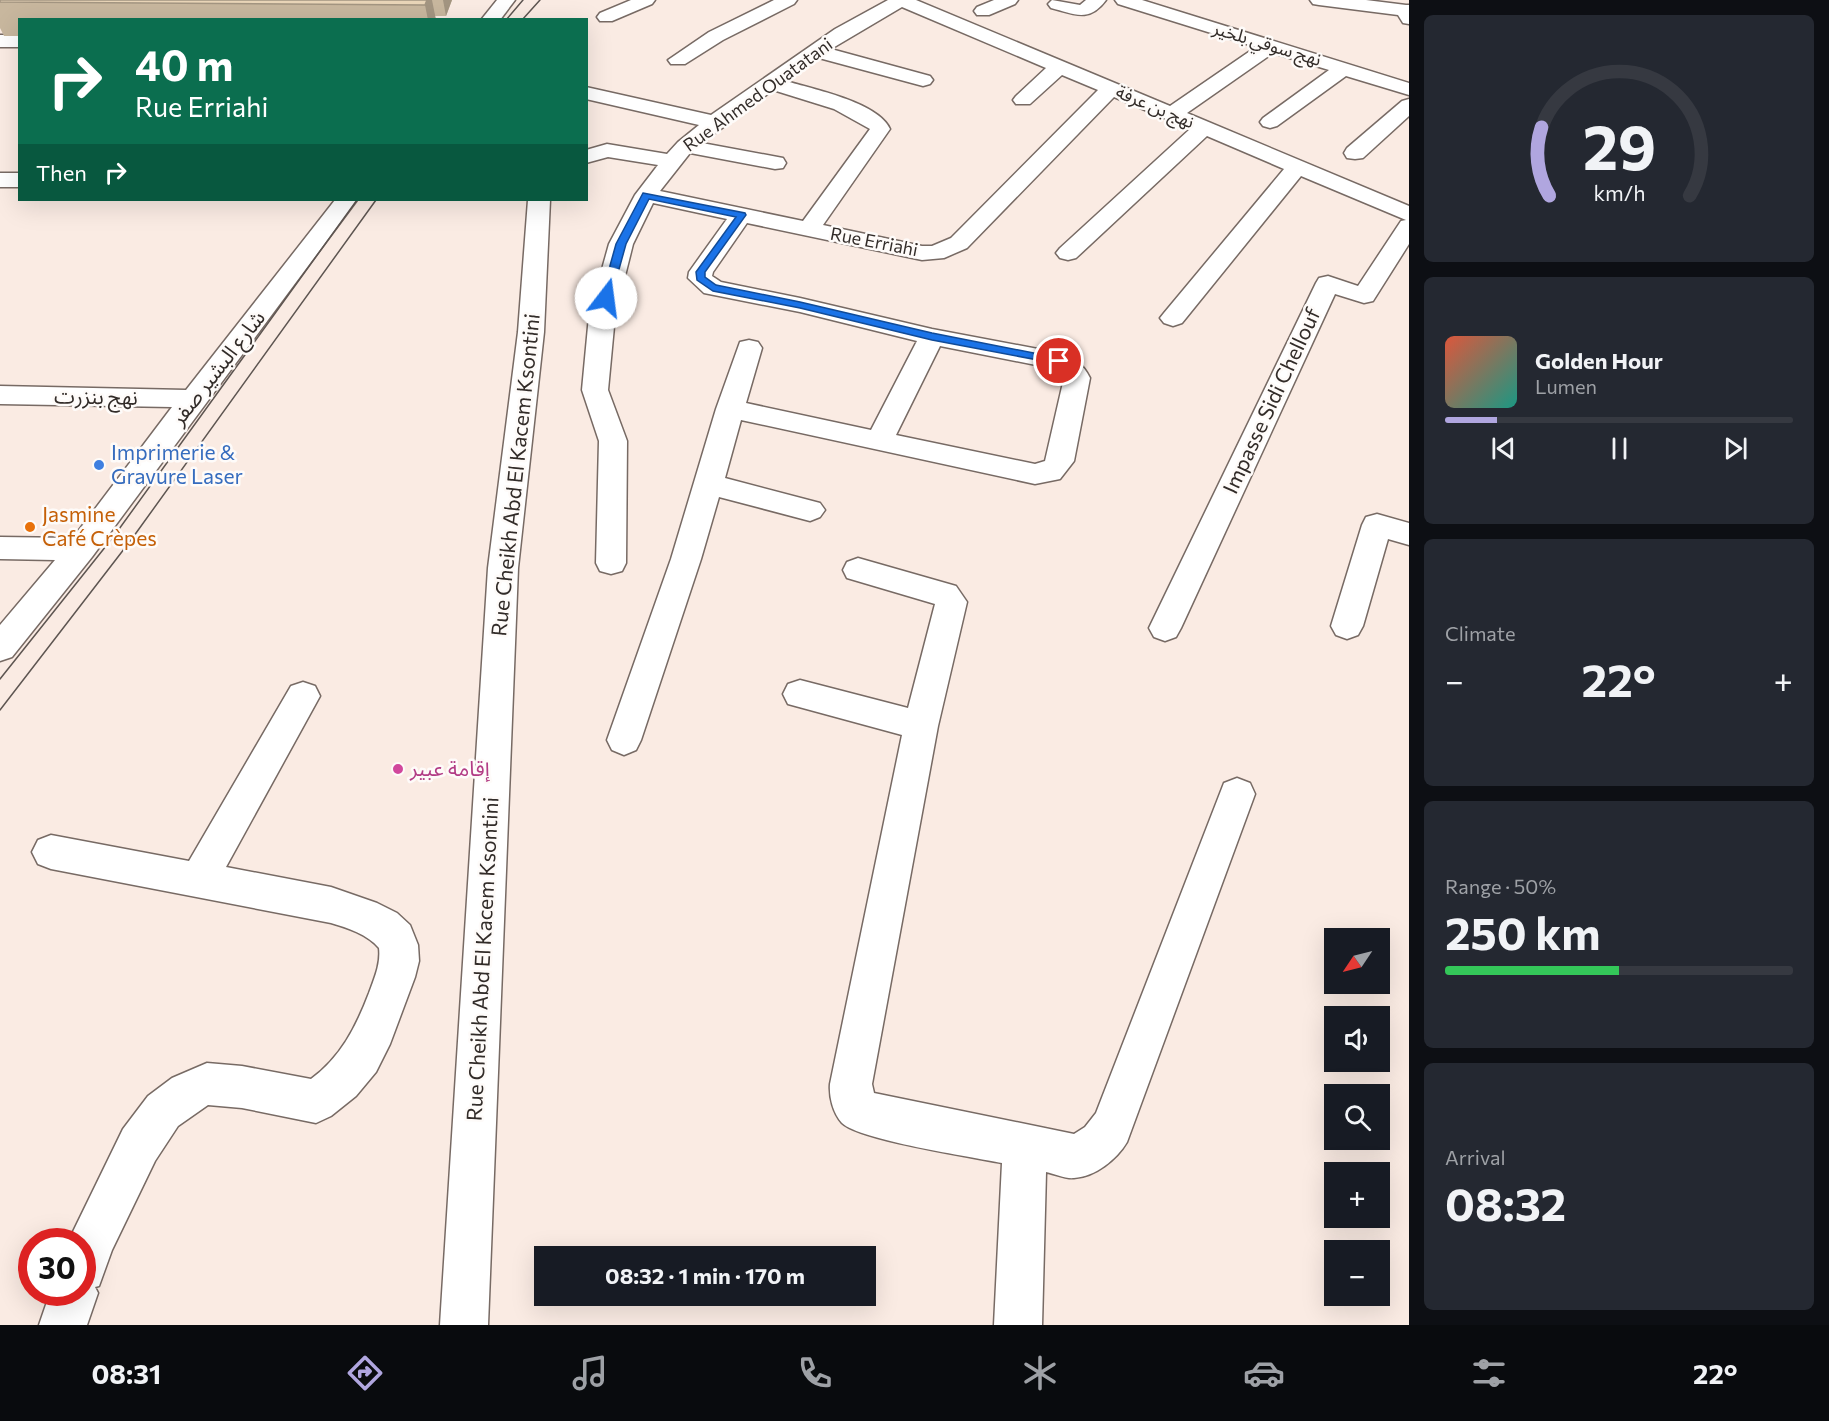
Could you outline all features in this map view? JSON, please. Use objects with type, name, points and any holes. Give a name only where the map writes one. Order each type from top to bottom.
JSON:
[{"type":"street","points":[[492,18],[506,0]]},
{"type":"street","points":[[606,17],[646,0]]},
{"type":"street","points":[[678,60],[716,36],[788,0]]},
{"type":"street","name":"Rue Ahmed Ouatatani","points":[[611,563],[613,441],[595,390],[602,316],[621,244],[646,195],[678,154],[715,122],[842,33],[901,0]]},
{"type":"street","name":"نهج بن عرفة","points":[[901,0],[1409,214]]},
{"type":"street","points":[[983,11],[1009,0]]},
{"type":"street","points":[[1057,4],[1083,11],[1097,0]]},
{"type":"street","name":"نهج سوقي بلخير","points":[[1124,0],[1409,89]]},
{"type":"street","points":[[1318,0],[1406,10],[1409,19]]},
{"type":"street","points":[[0,41],[18,41]]},
{"type":"street","points":[[1172,114],[1271,45]]},
{"type":"street","points":[[817,51],[923,80]]},
{"type":"street","points":[[1023,100],[1059,67]]},
{"type":"street","points":[[1270,122],[1344,68]]},
{"type":"street","points":[[770,83],[834,103],[863,115],[880,129],[809,229]]},
{"type":"street","name":"Rue Erriahi","points":[[646,195],[922,253],[936,253],[953,247],[1111,88]]},
{"type":"street","points":[[588,93],[715,122]]},
{"type":"street","points":[[1355,153],[1409,105]]},
{"type":"street","points":[[1068,253],[1204,128]]},
{"type":"street","points":[[588,156],[607,150],[775,163]]},
{"type":"street","points":[[1173,318],[1297,167]]},
{"type":"street","points":[[0,180],[18,180]]},
{"type":"street","name":"شارع البشير صفر","points":[[0,648],[81,549],[345,201]]},
{"type":"street","name":"Rue Cheikh Abd El Kacem Ksontini","points":[[464,1325],[503,568],[531,332],[539,201]]},
{"type":"street","points":[[729,409],[1035,474],[1047,474],[1055,470],[1059,460],[1077,378],[1074,370],[1059,361],[932,337],[800,305],[713,288],[700,278],[700,272],[741,215]]},
{"type":"street","name":"Impasse Sidi Chellouf","points":[[1165,628],[1328,283],[1364,296],[1409,226]]},
{"type":"street","points":[[879,442],[932,337]]},
{"type":"street","points":[[624,740],[709,484],[729,409],[749,348]]},
{"type":"street","name":"نهج بنزرت","points":[[0,395],[193,399]]},
{"type":"street","points":[[709,484],[810,510]]},
{"type":"street","points":[[1347,626],[1377,525],[1409,534]]},
{"type":"street","points":[[0,548],[81,549]]},
{"type":"street","points":[[858,570],[932,589],[945,594],[951,602],[921,726],[850,1084],[850,1098],[855,1107],[865,1113],[1074,1156],[1088,1152],[1101,1144],[1112,1127],[1237,794]]},
{"type":"street","points":[[800,694],[921,726]]},
{"type":"street","points":[[199,880],[303,696]]},
{"type":"street","points":[[51,852],[326,903],[380,923],[396,938],[400,959],[384,1009],[359,1063],[335,1089],[316,1101],[207,1084],[187,1093],[163,1111],[139,1145],[96,1233]]},
{"type":"street","points":[[1018,1325],[1025,1146]]},
{"type":"street","points":[[63,1325],[70,1306]]},
{"type":"building","points":[[0,0],[427,0],[425,5],[0,2]]},
{"type":"tram line","points":[[508,18],[523,0]]},
{"type":"tram line","points":[[524,18],[540,0]]},
{"type":"tram line","points":[[0,679],[114,536],[356,201]]},
{"type":"tram line","points":[[0,710],[131,540],[375,201]]},
{"type":"place","name":"Imprimerie & Gravure Laser","points":[[99,465]]},
{"type":"place","name":"Jasmine Café Crèpes","points":[[30,527]]},
{"type":"place","name":"إقامة عبير","points":[[398,769]]},
{"type":"route","points":[[606,298],[621,244],[646,195],[741,215],[700,272],[700,278],[713,288],[800,305],[932,337],[1059,361]]}]
